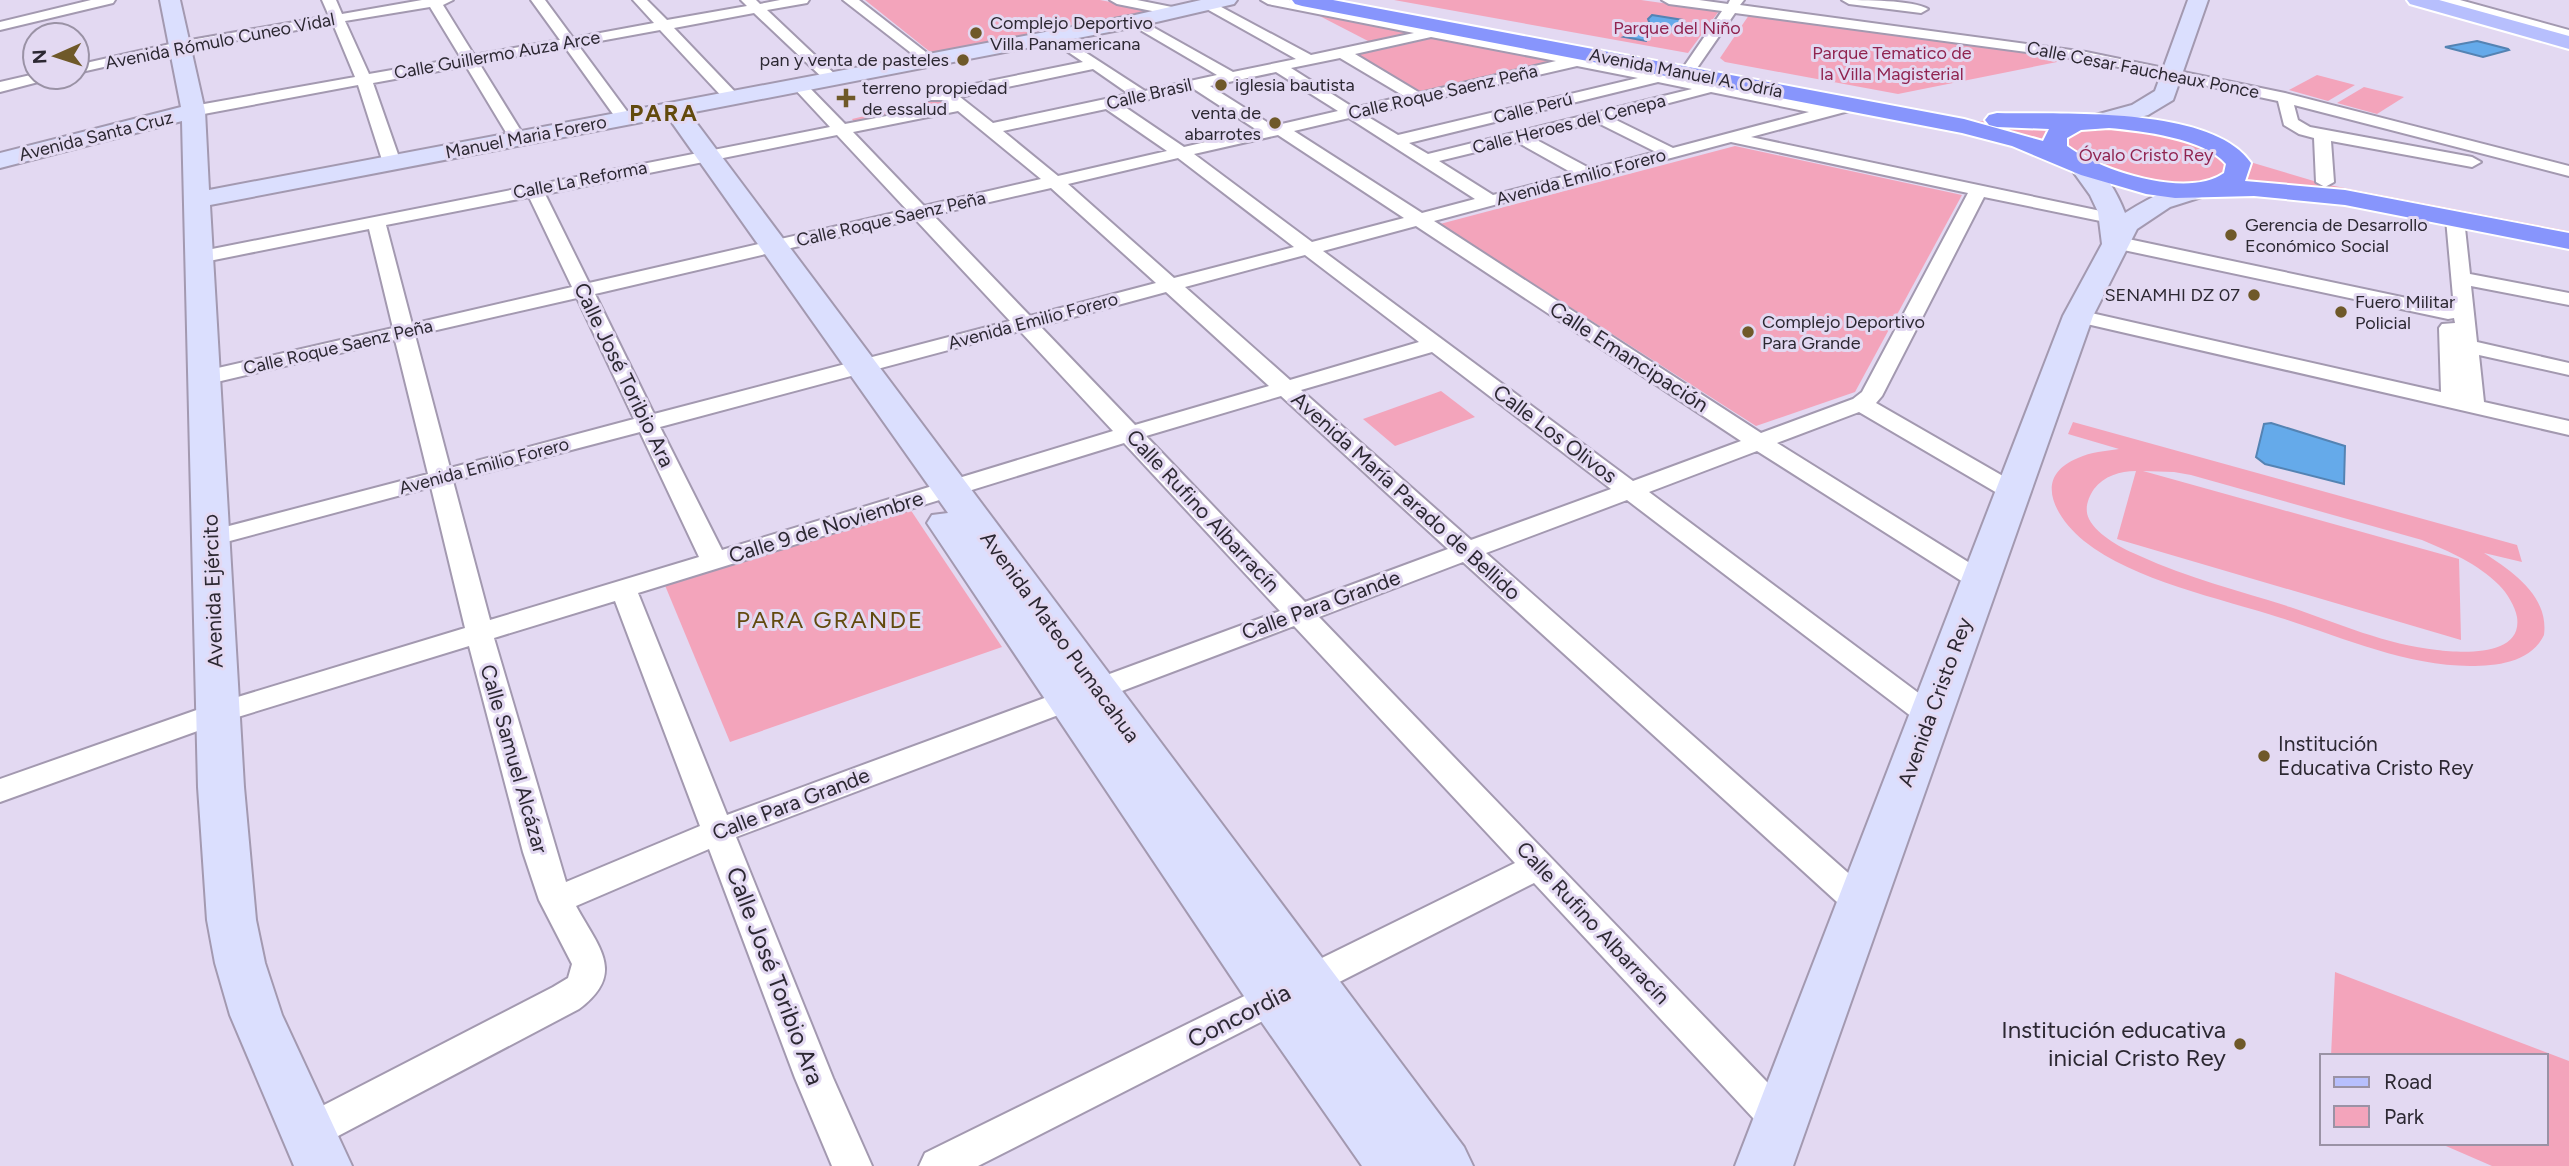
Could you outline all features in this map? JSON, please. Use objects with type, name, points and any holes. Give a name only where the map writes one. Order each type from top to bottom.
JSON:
[{"type":"highway","name":"Avenida Manuel A. Odría","points":[[1347,0],[1993,132],[2076,165]]},
{"type":"highway","name":"Avenida Manuel A. Odría","points":[[1301,3],[1973,117],[2025,123],[2089,122]]},
{"type":"highway","points":[[2569,230],[2325,182],[2274,168],[2207,142],[2147,125],[2089,122],[2064,129],[2054,137],[2055,148],[2076,165],[2143,186],[2270,189],[2318,194],[2569,241]]},
{"type":"highway","points":[[2206,188],[2228,182],[2238,168],[2232,157],[2207,142]]},
{"type":"main road","points":[[2417,0],[2569,43]]},
{"type":"street","points":[[7,24],[108,0]]},
{"type":"street","name":"Avenida Ejército","points":[[170,0],[193,111],[218,713],[229,890],[239,961],[261,1029],[319,1157]]},
{"type":"street","points":[[329,0],[364,79],[392,163]]},
{"type":"street","points":[[538,0],[625,118]]},
{"type":"street","points":[[640,0],[732,98]]},
{"type":"street","name":"Calle Guillermo Auza Arce","points":[[193,111],[664,25],[753,4],[802,0]]},
{"type":"street","points":[[850,0],[929,60]]},
{"type":"street","points":[[1117,0],[1177,12]]},
{"type":"street","name":"Avenida Manuel A. Odría","points":[[1268,0],[1301,3],[1577,61],[1673,68],[1714,88],[1829,111]]},
{"type":"street","name":"Calle Cesar Faucheaux Ponce","points":[[1669,0],[1734,4],[2086,56],[2285,98],[2569,171]]},
{"type":"street","points":[[1849,0],[1921,9],[1936,0]]},
{"type":"street","points":[[2089,122],[2140,110],[2165,95],[2196,0]]},
{"type":"street","points":[[2445,0],[2569,34]]},
{"type":"street","points":[[438,1],[518,139]]},
{"type":"street","name":"Avenida Rómulo Cuneo Vidal","points":[[91,65],[179,46],[438,1]]},
{"type":"street","points":[[1219,2],[1309,60]]},
{"type":"street","name":"Manuel Maria Forero","points":[[197,200],[1219,2]]},
{"type":"street","points":[[1301,3],[1376,46]]},
{"type":"street","points":[[753,4],[832,79]]},
{"type":"street","points":[[1673,68],[1734,4]]},
{"type":"street","points":[[1913,32],[1921,9]]},
{"type":"street","points":[[1135,20],[1229,76]]},
{"type":"street","name":"Calle Brasil","points":[[990,129],[1424,36],[1429,31]]},
{"type":"street","points":[[1054,36],[1141,95]]},
{"type":"street","points":[[1342,53],[1418,97]]},
{"type":"street","name":"Calle Roque Saenz Peña","points":[[204,378],[1577,61]]},
{"type":"street","points":[[955,100],[1095,64]]},
{"type":"street","points":[[1277,66],[1490,201]]},
{"type":"street","name":"Calle Perú","points":[[1395,141],[1518,111],[1673,68]]},
{"type":"street","points":[[0,87],[21,82]]},
{"type":"street","points":[[1195,83],[1275,130]]},
{"type":"street","name":"Calle Rufino Albarracín","points":[[799,85],[1539,866],[1772,1143]]},
{"type":"street","points":[[1470,86],[1518,111]]},
{"type":"street","name":"Calle Heroes del Cenepa","points":[[1424,160],[1714,88]]},
{"type":"street","points":[[2165,95],[2173,115],[2207,142]]},
{"type":"street","points":[[2285,98],[2290,122],[2305,131],[2569,179]]},
{"type":"street","name":"Calle La Reforma","points":[[199,257],[696,157],[835,124],[955,100]]},
{"type":"street","name":"Avenida María Parado de Bellido","points":[[955,100],[1054,181],[1860,903]]},
{"type":"street","name":"Calle Los Olivos","points":[[1108,103],[1180,152],[1930,716]]},
{"type":"street","name":"Avenida Emilio Forero","points":[[211,538],[1854,105]]},
{"type":"street","name":"Avenida Santa Cruz","points":[[0,161],[193,111]]},
{"type":"street","name":"Avenida Mateo Pumacahua","points":[[663,111],[939,493],[1291,990],[1395,1166]]},
{"type":"street","points":[[1598,117],[1671,153]]},
{"type":"street","name":"Calle Emancipación","points":[[1275,130],[1980,581]]},
{"type":"street","points":[[2322,135],[2325,182]]},
{"type":"street","points":[[1518,136],[1589,175]]},
{"type":"street","points":[[1731,138],[1979,190],[2115,231],[2448,313]]},
{"type":"street","points":[[2076,165],[2108,199],[2115,231]]},
{"type":"street","name":"Avenida Cristo Rey","points":[[1772,1143],[2078,316],[2115,231],[2147,208],[2169,198],[2206,188]]},
{"type":"street","name":"Calle José Toribio Ara","points":[[534,190],[714,561]]},
{"type":"street","points":[[1979,190],[1871,396],[1861,404],[2013,492]]},
{"type":"street","points":[[2450,218],[2462,278],[2468,346],[2463,403]]},
{"type":"street","points":[[2450,218],[2448,313],[2463,403]]},
{"type":"street","name":"Calle Samuel Alcázar","points":[[319,1157],[566,998],[580,988],[589,976],[589,964],[556,900],[539,852],[480,635],[376,222]]},
{"type":"street","points":[[2462,278],[2569,299]]},
{"type":"street","points":[[2078,316],[2569,428]]},
{"type":"street","name":"Calle 9 de Noviembre","points":[[0,791],[218,713],[480,635],[1129,434],[1435,344]]},
{"type":"street","points":[[2468,346],[2569,369]]},
{"type":"street","name":"Calle Para Grande","points":[[556,900],[719,831],[1861,404]]},
{"type":"street","name":"Calle José Toribio Ara","points":[[624,590],[814,1078],[852,1166]]},
{"type":"street","name":"Concordia","points":[[939,1166],[1539,866]]},
{"type":"street","name":"Avenida Mateo Pumacahua","points":[[1291,990],[1444,1166]]},
{"type":"green space","name":"Complejo Deportivo Villa Panamericana","points":[[865,0],[1100,0],[1158,11],[934,55]]},
{"type":"green space","name":"Parque del Niño","points":[[1394,0],[1641,0],[1719,11],[1688,53]]},
{"type":"green space","points":[[1308,10],[1422,32],[1370,42]]},
{"type":"green space","name":"Parque Tematico de la Villa Magisterial","points":[[1749,15],[2077,58],[1898,94],[1725,62],[1720,58]]},
{"type":"green space","points":[[1435,36],[1557,59],[1556,63],[1420,93],[1355,55]]},
{"type":"green space","points":[[1675,65],[1972,120],[2049,129],[2044,137],[2046,147]]},
{"type":"green space","points":[[2317,75],[2355,85],[2328,101],[2289,90]]},
{"type":"green space","points":[[2364,87],[2404,97],[2377,114],[2337,103]]},
{"type":"green space","points":[[945,97],[952,105],[854,122],[852,119]]},
{"type":"green space","name":"Óvalo Cristo Rey","points":[[2137,125],[2220,152],[2231,170],[2213,183],[2153,185],[2069,156],[2062,138],[2072,130]]},
{"type":"green space","name":"Complejo Deportivo Para Grande","points":[[1735,146],[1962,195],[1855,392],[1756,426],[1440,224]]},
{"type":"green space","points":[[2240,159],[2324,184],[2569,231],[2569,236],[2243,182]]},
{"type":"green space","points":[[1441,391],[1475,417],[1395,446],[1363,419]]},
{"type":"green space","points":[[2073,422],[2517,545],[2522,562],[2484,553],[2527,586],[2541,608],[2544,635],[2531,651],[2513,661],[2481,666],[2446,665],[2374,649],[2152,578],[2104,555],[2084,541],[2057,510],[2052,487],[2055,476],[2064,466],[2088,454],[2119,449],[2068,434]],"holes":[[[2136,471],[2117,539],[2461,640],[2459,559],[2143,471],[2191,475],[2422,540],[2453,554],[2482,570],[2502,588],[2516,613],[2516,630],[2511,639],[2489,650],[2461,652],[2418,647],[2362,633],[2158,564],[2112,541],[2098,531],[2088,515],[2088,500],[2098,484],[2113,475]]]},
{"type":"green space","points":[[910,509],[1002,647],[730,742],[664,583]]},
{"type":"green space","points":[[2335,972],[2569,1061],[2569,1166],[2492,1166],[2444,1145],[2548,1145],[2548,1054],[2331,1054]]},
{"type":"water","points":[[1652,15],[1683,20],[1686,24],[1677,30],[1650,36],[1646,41],[1624,37],[1651,27],[1648,19]]},
{"type":"water","points":[[2477,41],[2509,50],[2483,57],[2445,47]]},
{"type":"water","points":[[2271,423],[2345,446],[2344,484],[2265,464],[2256,457],[2264,424]]},
{"type":"place","name":"Complejo Deportivo Villa Panamericana","points":[[976,33]]},
{"type":"place","name":"pan y venta de pasteles","points":[[963,60]]},
{"type":"place","name":"iglesia bautista","points":[[1221,85]]},
{"type":"place","name":"terreno propiedad de essalud","points":[[846,98]]},
{"type":"place","name":"venta de abarrotes","points":[[1275,123]]},
{"type":"place","name":"Gerencia de Desarrollo Económico Social","points":[[2231,235]]},
{"type":"place","name":"SENAMHI DZ 07","points":[[2254,295]]},
{"type":"place","name":"Fuero Militar Policial","points":[[2341,312]]},
{"type":"place","name":"Complejo Deportivo Para Grande","points":[[1748,332]]},
{"type":"place","name":"Institución Educativa Cristo Rey","points":[[2264,756]]},
{"type":"place","name":"Institución educativa inicial Cristo Rey","points":[[2240,1044]]},
{"type":"district","name":"PARA","points":[[664,113]]},
{"type":"district","name":"PARA GRANDE","points":[[830,620]]}]
